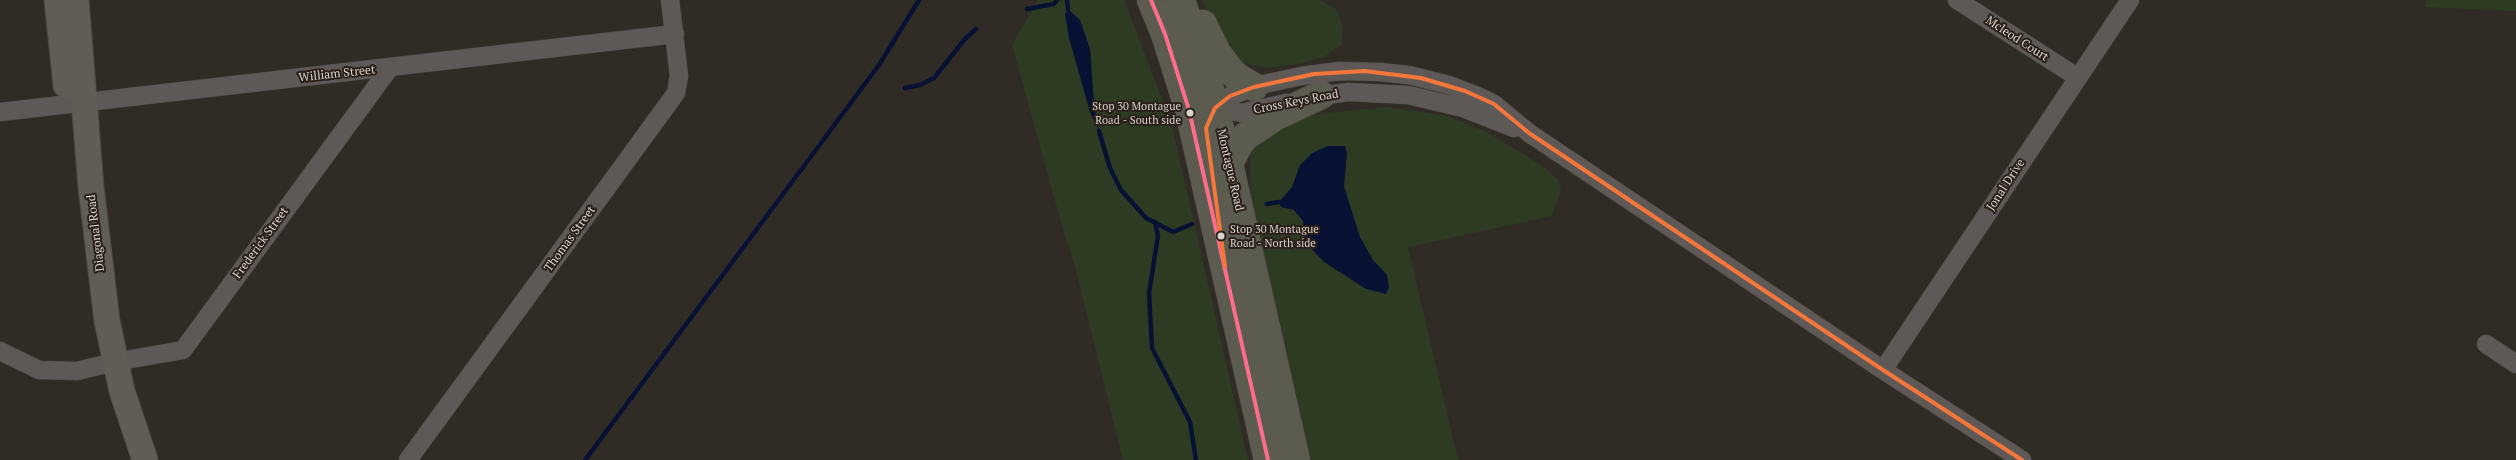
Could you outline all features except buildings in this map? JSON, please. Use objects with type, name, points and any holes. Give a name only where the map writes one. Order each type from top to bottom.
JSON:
[{"type":"main road","points":[[1151,0],[1165,34],[1189,110],[1268,460]]},
{"type":"main road","name":"Montague Road","points":[[1181,0],[1215,108],[1296,460]]},
{"type":"main road","points":[[1192,0],[1217,53],[1237,77],[1254,87]]},
{"type":"main road","points":[[1165,34],[1186,74],[1206,101],[1215,108],[1206,128],[1225,266]]},
{"type":"main road","points":[[1229,164],[1246,136],[1276,116],[1322,95]]},
{"type":"street","name":"Diagonal Road","points":[[57,0],[76,103],[98,254],[112,414],[129,460]]},
{"type":"street","name":"Diagonal Road","points":[[76,0],[76,103]]},
{"type":"street","name":"Thomas Street","points":[[408,460],[676,93],[679,76],[670,0]]},
{"type":"street","name":"Mcleod Court","points":[[1956,0],[2077,77]]},
{"type":"street","name":"Jonal Drive","points":[[1883,370],[2130,0]]},
{"type":"street","name":"William Street","points":[[0,112],[389,69],[675,34]]},
{"type":"street","name":"Frederick Street","points":[[0,350],[39,370],[77,371],[183,350],[389,69]]},
{"type":"street","name":"Cross Keys Road","points":[[1215,108],[1230,96],[1254,87],[1301,76],[1330,72],[1365,71],[1409,75],[1449,86],[1487,101],[1529,134],[1883,370],[2022,460]]},
{"type":"street","name":"Cross Keys Road","points":[[1215,108],[1242,113],[1322,95],[1376,92],[1428,98],[1463,108],[1529,134]]},
{"type":"street","points":[[2486,344],[2516,364]]},
{"type":"street","name":"Diagonal Road","points":[[108,364],[145,460]]},
{"type":"green space","points":[[1038,0],[1124,0],[1171,122],[1248,460],[1123,460],[1074,262],[1064,233],[1012,45]]},
{"type":"green space","points":[[1202,0],[1320,0],[1337,10],[1343,27],[1342,44],[1324,57],[1297,64],[1267,68],[1243,63],[1227,46]]},
{"type":"green space","points":[[2426,0],[2516,0],[2516,11],[2426,7]]},
{"type":"green space","points":[[1386,107],[1447,116],[1488,133],[1541,165],[1558,180],[1561,190],[1552,216],[1408,247],[1458,460],[1311,460],[1251,196],[1250,151],[1268,133],[1309,115]]},
{"type":"water","points":[[1068,9],[1080,20],[1090,49],[1094,103],[1099,131],[1090,112],[1069,38],[1065,14]]},
{"type":"water","points":[[1328,146],[1345,146],[1347,154],[1344,186],[1360,237],[1373,260],[1387,275],[1389,287],[1386,294],[1366,289],[1324,262],[1306,243],[1303,221],[1294,210],[1281,207],[1279,202],[1292,187],[1300,165],[1312,153]]},
{"type":"waterway","points":[[585,460],[879,65],[919,0]]},
{"type":"waterway","points":[[1027,9],[1054,4],[1057,0]]},
{"type":"waterway","points":[[1067,0],[1068,9]]},
{"type":"waterway","points":[[905,88],[920,85],[934,78],[965,39],[976,29]]},
{"type":"waterway","points":[[1099,131],[1110,168],[1121,190],[1146,218],[1173,232],[1192,224]]},
{"type":"waterway","points":[[1267,204],[1279,202]]},
{"type":"waterway","points":[[1155,222],[1158,236],[1149,293],[1152,348],[1190,422],[1196,460]]},
{"type":"transit line","points":[[1151,0],[1165,34],[1189,110],[1268,460]]},
{"type":"transit line","points":[[1225,266],[1206,128],[1215,108],[1230,96],[1254,87],[1314,74],[1365,71],[1421,78],[1465,91],[1494,104],[1529,133],[1883,370],[2022,460]]},
{"type":"place","name":"Stop 30 Montague Road - South side","points":[[1190,113]]},
{"type":"place","name":"Stop 30 Montague Road - North side","points":[[1221,236]]}]
